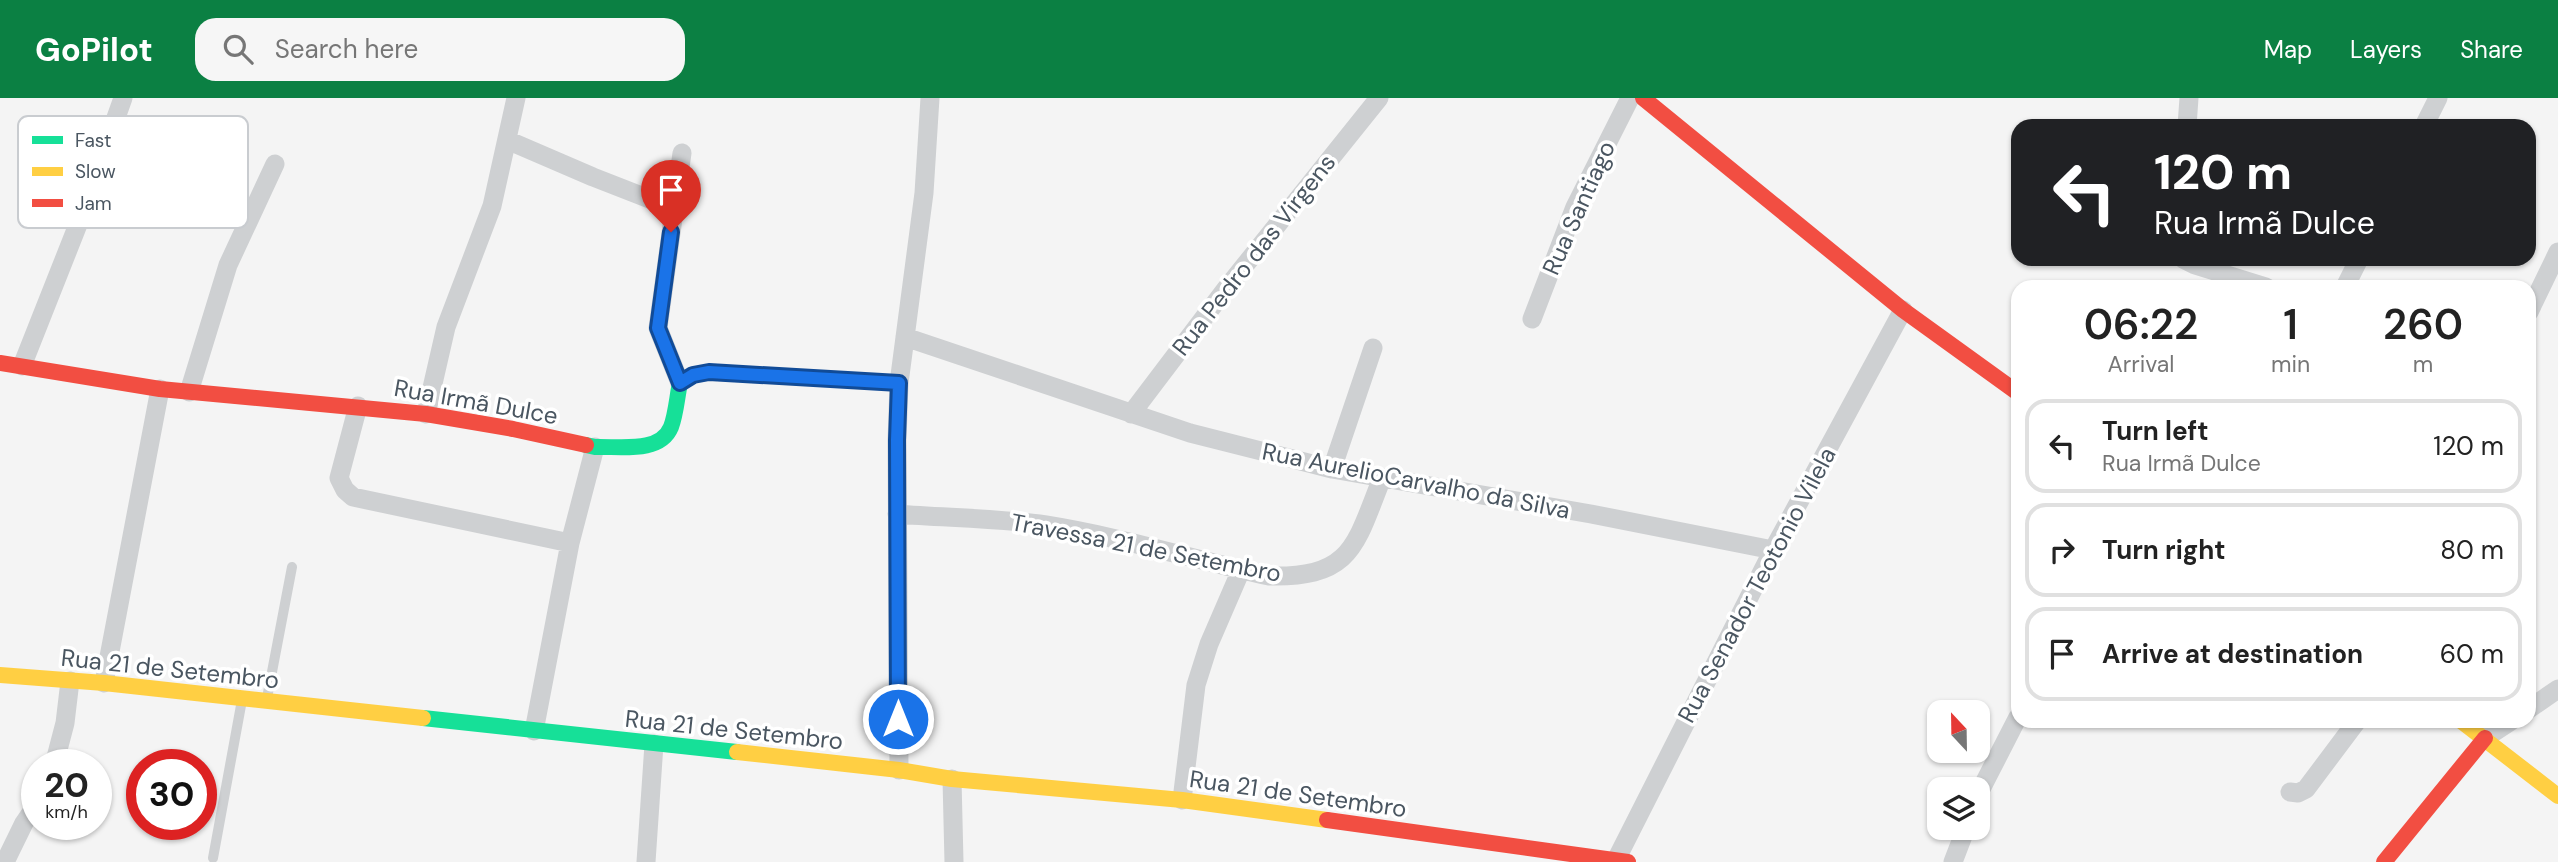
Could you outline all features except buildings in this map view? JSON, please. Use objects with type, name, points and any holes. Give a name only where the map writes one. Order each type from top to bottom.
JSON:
[{"type":"street","points":[[117,116],[123,98]]},
{"type":"street","points":[[426,414],[446,327],[492,206],[516,98]]},
{"type":"street","points":[[899,770],[899,383],[924,193],[930,98]]},
{"type":"street","name":"Rua Pedro das Virgens","points":[[1131,414],[1224,290],[1379,98]]},
{"type":"street","name":"Rua Santiago","points":[[1532,319],[1575,207],[1630,98]]},
{"type":"street","points":[[1643,98],[1903,310],[2011,388]]},
{"type":"street","points":[[2187,119],[2189,98]]},
{"type":"street","points":[[2428,119],[2438,98]]},
{"type":"street","points":[[507,140],[675,209]]},
{"type":"street","points":[[682,153],[658,328],[680,383],[693,375],[709,372],[899,383]]},
{"type":"street","points":[[248,222],[275,164]]},
{"type":"street","points":[[22,366],[77,228]]},
{"type":"street","points":[[189,392],[228,265],[245,228]]},
{"type":"street","points":[[2536,298],[2558,252]]},
{"type":"street","points":[[2201,266],[2244,280]]},
{"type":"street","name":"Rua Senador Teotonio Vilela","points":[[1615,862],[1773,550],[1903,310]]},
{"type":"street","name":"Rua AurelioCarvalho da Silva","points":[[905,337],[1190,433],[1332,469],[1591,514],[1773,550]]},
{"type":"street","points":[[1332,469],[1373,348]]},
{"type":"street","name":"Rua Irmã Dulce","points":[[0,363],[160,389],[426,414],[595,447],[652,445],[663,440],[671,427],[680,383]]},
{"type":"street","points":[[104,683],[160,389]]},
{"type":"street","points":[[358,406],[339,478],[345,490],[353,496],[570,543]]},
{"type":"street","points":[[534,731],[570,543],[595,447]]},
{"type":"street","name":"Travessa 21 de Setembro","points":[[897,514],[1009,520],[1047,525],[1187,555],[1269,576],[1294,577],[1333,567],[1353,548],[1382,478]]},
{"type":"street","points":[[1182,800],[1196,685],[1209,644],[1241,570]]},
{"type":"street","name":"Rua 21 de Setembro","points":[[0,675],[104,683],[899,770],[952,779],[1182,800],[1628,862]]},
{"type":"street","points":[[58,749],[65,723],[70,681]]},
{"type":"street","points":[[2536,704],[2558,689]]},
{"type":"street","points":[[1987,777],[2012,728]]},
{"type":"street","points":[[2290,792],[2298,793],[2306,789],[2352,728]]},
{"type":"street","points":[[2471,728],[2558,796]]},
{"type":"street","points":[[2384,862],[2485,738],[2500,728]]},
{"type":"street","points":[[646,862],[654,744]]},
{"type":"street","points":[[952,779],[954,862]]},
{"type":"street","points":[[5,862],[21,829]]},
{"type":"street","points":[[1953,862],[1961,840]]},
{"type":"lane","points":[[266,702],[292,567]]},
{"type":"lane","points":[[213,858],[242,700]]},
{"type":"traffic: fast","points":[[586,445],[638,447],[666,436],[671,427],[680,383],[693,375],[709,372],[899,383]]},
{"type":"traffic: fast","points":[[423,718],[737,752]]},
{"type":"traffic: slow","points":[[0,675],[104,683],[423,718]]},
{"type":"traffic: slow","points":[[2470,728],[2558,796]]},
{"type":"traffic: slow","points":[[737,752],[899,770],[952,779],[1182,800],[1327,820]]},
{"type":"traffic: jam","points":[[1643,98],[1903,310],[2011,388]]},
{"type":"traffic: jam","points":[[0,363],[160,389],[426,414],[586,445]]},
{"type":"traffic: jam","points":[[2384,862],[2485,738]]},
{"type":"traffic: jam","points":[[1327,820],[1628,862]]},
{"type":"route","points":[[671,232],[658,328],[680,383],[693,375],[709,372],[899,383],[898,719]]}]
